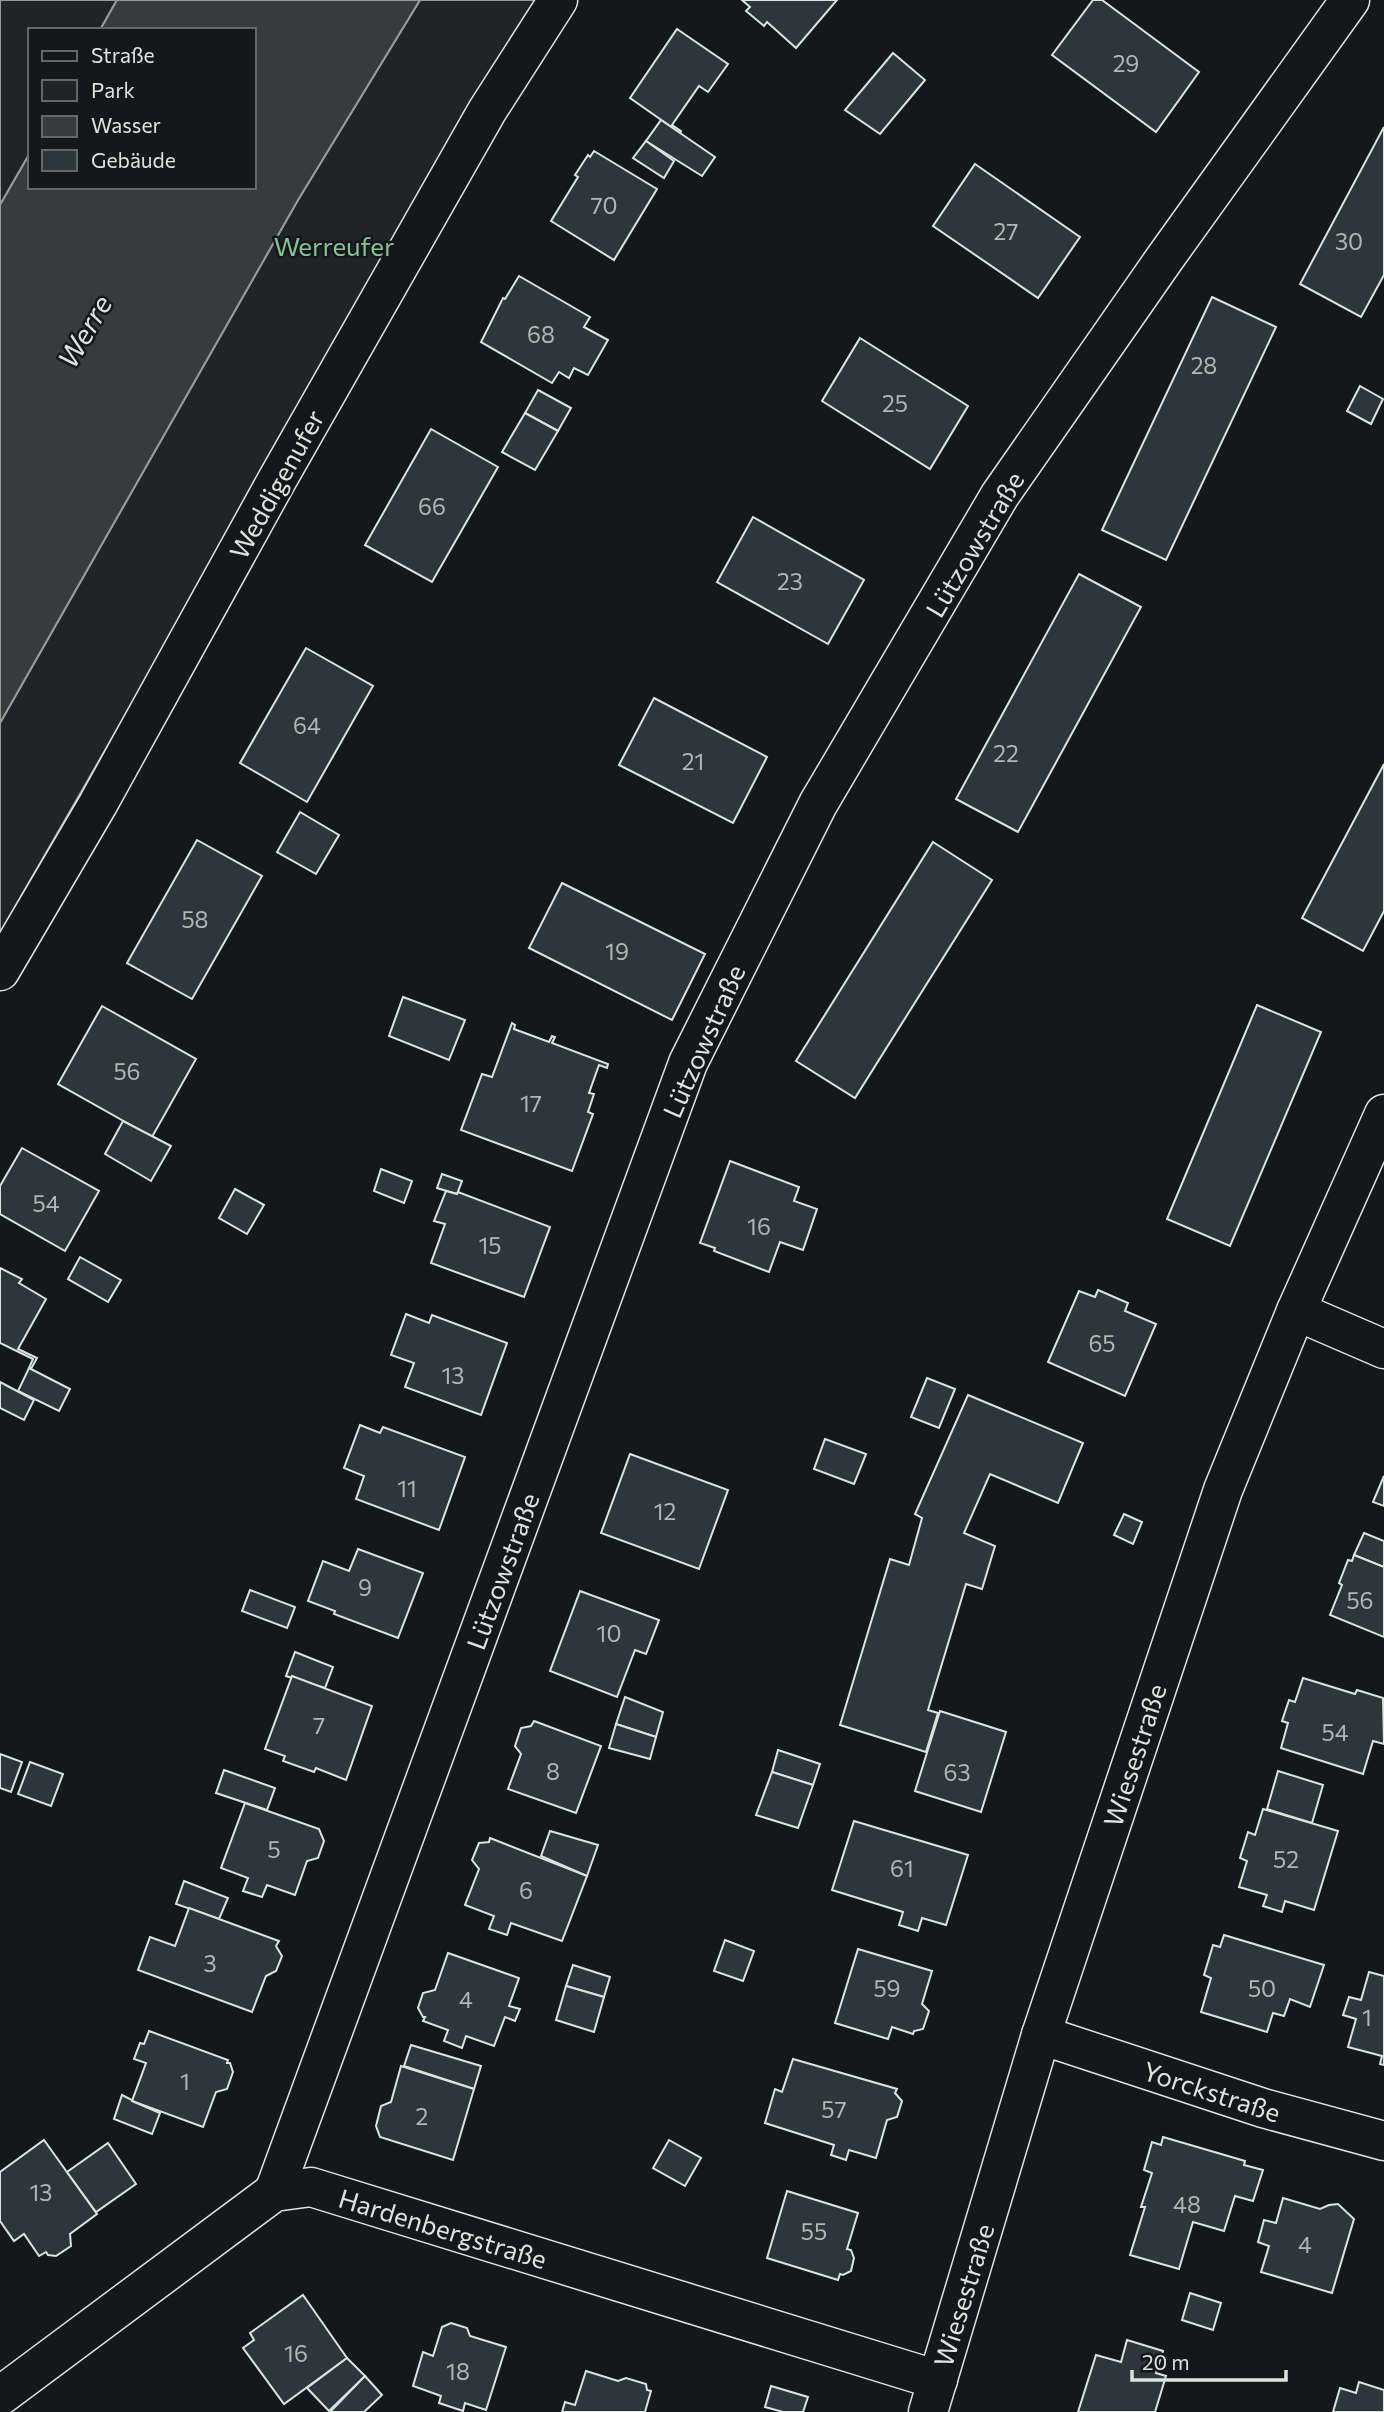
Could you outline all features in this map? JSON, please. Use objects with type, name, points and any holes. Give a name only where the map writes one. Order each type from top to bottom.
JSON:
[{"type":"street","name":"Weddigenufer","points":[[0,971],[91,816],[277,480],[487,111],[558,0]]},
{"type":"street","name":"Lützowstraße","points":[[274,2192],[688,1063],[818,804],[1000,495],[1350,0]]},
{"type":"street","name":"Wiesestraße","points":[[932,2396],[1041,2035],[1223,1490],[1296,1311],[1384,1114]]},
{"type":"street","points":[[1296,1311],[1384,1349]]},
{"type":"street","name":"Yorckstraße","points":[[1041,2035],[1263,2108],[1384,2141]]},
{"type":"street","name":"Hardenbergstraße","points":[[0,2396],[274,2192],[311,2187],[932,2396]]},
{"type":"green space","points":[[0,0],[117,0],[101,28],[28,28],[28,156],[0,205]]},
{"type":"green space","name":"Werreufer","points":[[420,0],[546,0],[473,110],[0,933],[0,723],[298,200]]},
{"type":"water","name":"Werre","points":[[117,0],[420,0],[298,200],[0,723],[0,205],[28,156],[28,189],[256,189],[256,28],[101,28]]},
{"type":"building","points":[[742,0],[837,0],[796,48],[767,22],[764,26],[746,11],[750,7]]},
{"type":"building","points":[[1093,0],[1102,0],[1199,72],[1156,132],[1052,55]]},
{"type":"building","points":[[677,29],[728,64],[708,92],[699,86],[672,125],[681,131],[680,133],[630,98]]},
{"type":"building","points":[[893,53],[925,80],[880,134],[845,110]]},
{"type":"building","points":[[661,120],[715,157],[702,176],[646,141]]},
{"type":"building","points":[[1384,127],[1384,275],[1361,317],[1300,284]]},
{"type":"building","points":[[646,141],[674,161],[664,178],[633,158]]},
{"type":"building","points":[[594,151],[657,189],[614,260],[551,221],[578,177],[575,175],[588,155],[590,157]]},
{"type":"building","points":[[975,164],[1080,237],[1038,298],[933,226]]},
{"type":"building","points":[[519,276],[590,317],[584,327],[608,340],[588,375],[574,368],[569,378],[559,372],[552,383],[481,342],[503,298],[505,299]]},
{"type":"building","points":[[1212,297],[1276,327],[1166,560],[1102,530]]},
{"type":"building","points":[[860,338],[968,406],[930,469],[822,401]]},
{"type":"building","points":[[1360,386],[1383,399],[1371,424],[1347,411]]},
{"type":"building","points":[[538,390],[571,408],[558,431],[525,413]]},
{"type":"building","points":[[525,413],[558,431],[535,470],[502,452]]},
{"type":"building","points":[[431,429],[498,467],[432,582],[365,545]]},
{"type":"building","points":[[753,517],[864,580],[828,644],[717,582]]},
{"type":"building","points":[[1079,574],[1141,607],[1018,832],[956,799]]},
{"type":"building","points":[[306,648],[373,686],[307,802],[240,763]]},
{"type":"building","points":[[654,698],[767,757],[733,823],[619,765]]},
{"type":"building","points":[[1384,764],[1384,911],[1363,951],[1302,918]]},
{"type":"building","points":[[300,812],[339,835],[316,874],[277,852]]},
{"type":"building","points":[[197,840],[262,876],[192,999],[127,963]]},
{"type":"building","points":[[933,842],[992,880],[855,1098],[796,1061]]},
{"type":"building","points":[[562,883],[705,954],[672,1020],[529,948]]},
{"type":"building","points":[[403,997],[465,1020],[449,1060],[389,1036]]},
{"type":"building","points":[[1257,1005],[1321,1032],[1230,1246],[1167,1219]]},
{"type":"building","points":[[102,1006],[196,1059],[152,1137],[58,1084]]},
{"type":"building","points":[[512,1023],[515,1025],[514,1029],[549,1042],[552,1036],[555,1037],[552,1043],[608,1064],[607,1068],[599,1065],[589,1093],[594,1094],[588,1112],[593,1114],[572,1171],[461,1130],[482,1074],[492,1077]]},
{"type":"building","points":[[123,1121],[171,1146],[151,1181],[105,1154]]},
{"type":"building","points":[[22,1148],[99,1191],[65,1251],[0,1214],[0,1186]]},
{"type":"building","points":[[730,1161],[799,1187],[794,1201],[817,1209],[803,1250],[780,1242],[769,1272],[700,1243]]},
{"type":"building","points":[[381,1169],[412,1181],[404,1203],[374,1191]]},
{"type":"building","points":[[442,1174],[462,1181],[457,1194],[437,1188]]},
{"type":"building","points":[[235,1189],[264,1205],[247,1234],[219,1218]]},
{"type":"building","points":[[446,1191],[458,1192],[550,1227],[524,1297],[431,1263],[445,1224],[434,1221]]},
{"type":"building","points":[[80,1257],[121,1280],[108,1302],[68,1279]]},
{"type":"building","points":[[0,1268],[22,1279],[19,1283],[46,1299],[18,1349],[37,1358],[31,1369],[29,1368],[33,1359],[0,1343]]},
{"type":"building","points":[[1098,1290],[1128,1303],[1125,1311],[1156,1324],[1125,1396],[1048,1362],[1079,1291],[1095,1297]]},
{"type":"building","points":[[406,1314],[429,1323],[432,1315],[507,1343],[481,1415],[405,1387],[414,1363],[391,1355]]},
{"type":"building","points":[[29,1368],[70,1389],[59,1411],[18,1391]]},
{"type":"building","points":[[927,1378],[955,1389],[939,1428],[911,1417]]},
{"type":"building","points":[[0,1382],[34,1400],[24,1420],[0,1408]]},
{"type":"building","points":[[968,1395],[1083,1443],[1058,1503],[990,1474],[964,1533],[995,1546],[982,1589],[966,1584],[928,1710],[938,1713],[926,1752],[840,1725],[890,1559],[909,1565],[922,1518],[915,1514]]},
{"type":"building","points":[[360,1425],[380,1433],[383,1427],[465,1457],[439,1530],[356,1499],[364,1476],[344,1468]]},
{"type":"building","points":[[825,1439],[866,1454],[854,1484],[814,1469]]},
{"type":"building","points":[[630,1454],[728,1490],[699,1569],[601,1533]]},
{"type":"building","points":[[1384,1476],[1384,1506],[1373,1502]]},
{"type":"building","points":[[1124,1514],[1142,1522],[1133,1544],[1114,1535]]},
{"type":"building","points":[[1364,1533],[1384,1541],[1384,1567],[1354,1555]]},
{"type":"building","points":[[358,1549],[423,1573],[398,1638],[334,1614],[335,1611],[308,1601],[323,1561],[349,1571]]},
{"type":"building","points":[[1354,1555],[1384,1567],[1384,1637],[1330,1615],[1348,1560],[1352,1561]]},
{"type":"building","points":[[250,1590],[295,1607],[287,1628],[242,1611]]},
{"type":"building","points":[[580,1591],[659,1620],[646,1654],[635,1650],[617,1697],[550,1671]]},
{"type":"building","points":[[295,1652],[333,1667],[325,1688],[286,1676]]},
{"type":"building","points":[[292,1676],[372,1706],[346,1780],[316,1768],[314,1772],[283,1761],[285,1756],[265,1749]]},
{"type":"building","points":[[1303,1678],[1355,1694],[1357,1690],[1383,1698],[1384,1744],[1373,1741],[1363,1774],[1281,1748],[1288,1723],[1282,1721],[1289,1700],[1295,1702]]},
{"type":"building","points":[[625,1697],[663,1712],[656,1737],[616,1724]]},
{"type":"building","points":[[940,1711],[1006,1732],[981,1812],[915,1791]]},
{"type":"building","points":[[534,1721],[601,1746],[576,1813],[508,1789],[521,1754],[515,1746],[521,1728],[531,1726]]},
{"type":"building","points":[[616,1724],[656,1737],[650,1759],[609,1748]]},
{"type":"building","points":[[778,1750],[820,1764],[813,1785],[772,1772]]},
{"type":"building","points":[[0,1754],[22,1762],[11,1792],[0,1788]]},
{"type":"building","points":[[30,1762],[63,1774],[51,1806],[18,1794]]},
{"type":"building","points":[[224,1770],[275,1788],[267,1810],[216,1793]]},
{"type":"building","points":[[1278,1771],[1323,1785],[1312,1823],[1267,1809]]},
{"type":"building","points":[[772,1772],[813,1785],[798,1828],[756,1815]]},
{"type":"building","points":[[245,1803],[319,1829],[324,1841],[318,1858],[307,1861],[295,1895],[267,1885],[262,1897],[243,1891],[248,1878],[221,1868]]},
{"type":"building","points":[[1263,1809],[1338,1831],[1314,1910],[1285,1901],[1282,1912],[1263,1906],[1267,1895],[1239,1887],[1247,1861],[1240,1858],[1248,1832],[1255,1835]]},
{"type":"building","points":[[854,1821],[968,1855],[946,1925],[922,1918],[918,1931],[899,1925],[903,1912],[832,1890]]},
{"type":"building","points":[[550,1831],[598,1845],[587,1876],[541,1856]]},
{"type":"building","points":[[490,1838],[587,1876],[562,1941],[511,1923],[507,1935],[489,1929],[494,1916],[465,1905],[479,1869],[472,1860],[479,1843],[489,1842]]},
{"type":"building","points":[[184,1881],[228,1898],[219,1919],[176,1904]]},
{"type":"building","points":[[189,1908],[279,1941],[276,1946],[282,1956],[276,1971],[266,1976],[252,2012],[138,1970],[150,1937],[175,1946]]},
{"type":"building","points":[[1224,1935],[1324,1965],[1310,2007],[1290,1999],[1284,2016],[1273,2013],[1267,2032],[1201,2012],[1211,1978],[1204,1975],[1213,1945],[1220,1947]]},
{"type":"building","points":[[725,1940],[754,1951],[743,1981],[714,1971]]},
{"type":"building","points":[[858,1949],[932,1971],[922,2004],[929,2011],[923,2029],[914,2031],[913,2034],[892,2027],[888,2039],[835,2023]]},
{"type":"building","points":[[448,1953],[519,1978],[509,2006],[520,2009],[515,2021],[505,2017],[494,2046],[466,2036],[462,2048],[444,2041],[448,2030],[423,2021],[425,2017],[418,2008],[423,1993],[435,1990]]},
{"type":"building","points":[[573,1965],[610,1977],[604,1997],[566,1986]]},
{"type":"building","points":[[1369,1972],[1384,1976],[1384,2065],[1380,2064],[1382,2056],[1348,2047],[1356,2019],[1343,2015],[1349,1997],[1361,2000]]},
{"type":"building","points":[[566,1986],[604,1997],[594,2032],[556,2020]]},
{"type":"building","points":[[149,2031],[230,2063],[233,2072],[227,2089],[216,2092],[203,2127],[132,2101],[146,2063],[134,2059],[140,2043],[144,2044]]},
{"type":"building","points":[[411,2045],[481,2066],[474,2089],[404,2066]]},
{"type":"building","points":[[793,2059],[897,2089],[895,2093],[902,2101],[897,2117],[887,2120],[876,2158],[849,2150],[846,2160],[831,2155],[834,2145],[765,2123],[775,2089],[782,2092]]},
{"type":"building","points":[[401,2066],[474,2089],[453,2160],[380,2137],[376,2126],[381,2106],[391,2102]]},
{"type":"building","points":[[122,2095],[160,2113],[152,2134],[114,2119]]},
{"type":"building","points":[[1163,2137],[1245,2161],[1244,2165],[1263,2170],[1253,2201],[1235,2196],[1224,2231],[1193,2222],[1179,2269],[1130,2255],[1152,2173],[1144,2170],[1152,2142],[1161,2145]]},
{"type":"building","points":[[44,2140],[97,2214],[70,2234],[71,2246],[56,2256],[46,2252],[39,2256],[24,2234],[14,2241],[0,2221],[0,2172]]},
{"type":"building","points":[[669,2140],[701,2158],[685,2186],[653,2168]]},
{"type":"building","points":[[108,2143],[136,2184],[96,2212],[67,2172]]},
{"type":"building","points":[[787,2191],[858,2213],[847,2249],[851,2250],[854,2258],[851,2271],[840,2274],[838,2280],[767,2258]]},
{"type":"building","points":[[1283,2198],[1320,2209],[1338,2204],[1354,2219],[1332,2293],[1261,2272],[1269,2246],[1258,2242],[1264,2220],[1276,2223]]},
{"type":"building","points":[[1190,2293],[1221,2303],[1213,2330],[1182,2320]]},
{"type":"building","points":[[303,2295],[347,2358],[284,2404],[243,2348],[254,2340],[250,2333]]},
{"type":"building","points":[[451,2323],[467,2328],[470,2336],[506,2347],[486,2410],[465,2403],[463,2411],[439,2403],[441,2396],[413,2386],[423,2352],[433,2356],[442,2327]]},
{"type":"building","points":[[1127,2340],[1163,2351],[1156,2373],[1166,2376],[1155,2412],[1078,2412],[1096,2355],[1121,2362]]},
{"type":"building","points":[[347,2358],[365,2376],[329,2411],[307,2388]]},
{"type":"building","points":[[586,2371],[618,2381],[626,2378],[646,2384],[647,2390],[651,2391],[645,2412],[562,2412],[565,2402],[575,2405]]},
{"type":"building","points":[[365,2376],[382,2395],[364,2412],[330,2412]]},
{"type":"building","points":[[1359,2382],[1384,2390],[1384,2412],[1333,2412],[1340,2388],[1356,2393]]},
{"type":"building","points":[[771,2386],[808,2397],[803,2412],[783,2412],[765,2407]]}]
